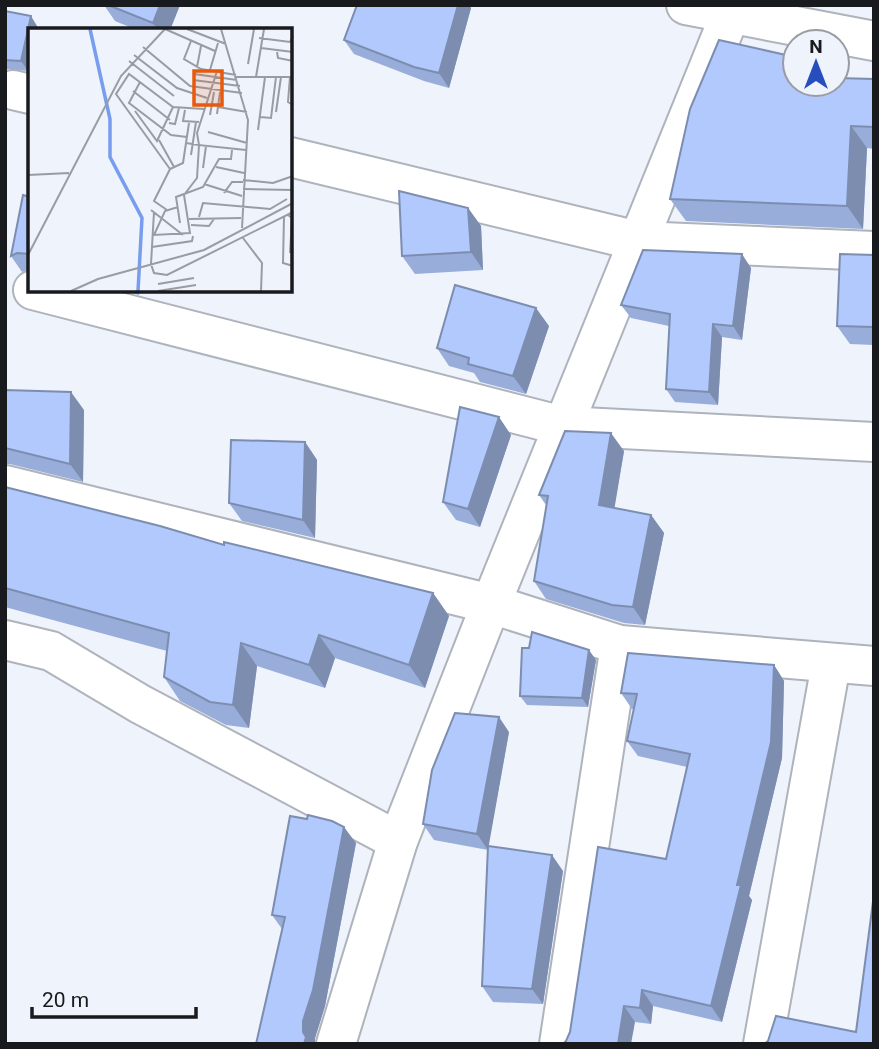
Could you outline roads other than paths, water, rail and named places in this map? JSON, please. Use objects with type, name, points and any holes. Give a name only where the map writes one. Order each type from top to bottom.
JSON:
[{"type":"street","points":[[686,5],[874,41]]},
{"type":"street","points":[[336,1044],[398,841],[730,15]]},
{"type":"street","points":[[292,157],[638,241],[874,251]]},
{"type":"street","points":[[5,283],[28,289]]},
{"type":"street","points":[[39,292],[563,426],[874,442]]},
{"type":"street","points":[[5,485],[491,604],[621,645],[874,666]]},
{"type":"street","points":[[5,640],[51,651],[140,704],[398,841]]},
{"type":"street","points":[[559,1044],[621,645]]},
{"type":"street","points":[[763,1044],[831,664]]}]
